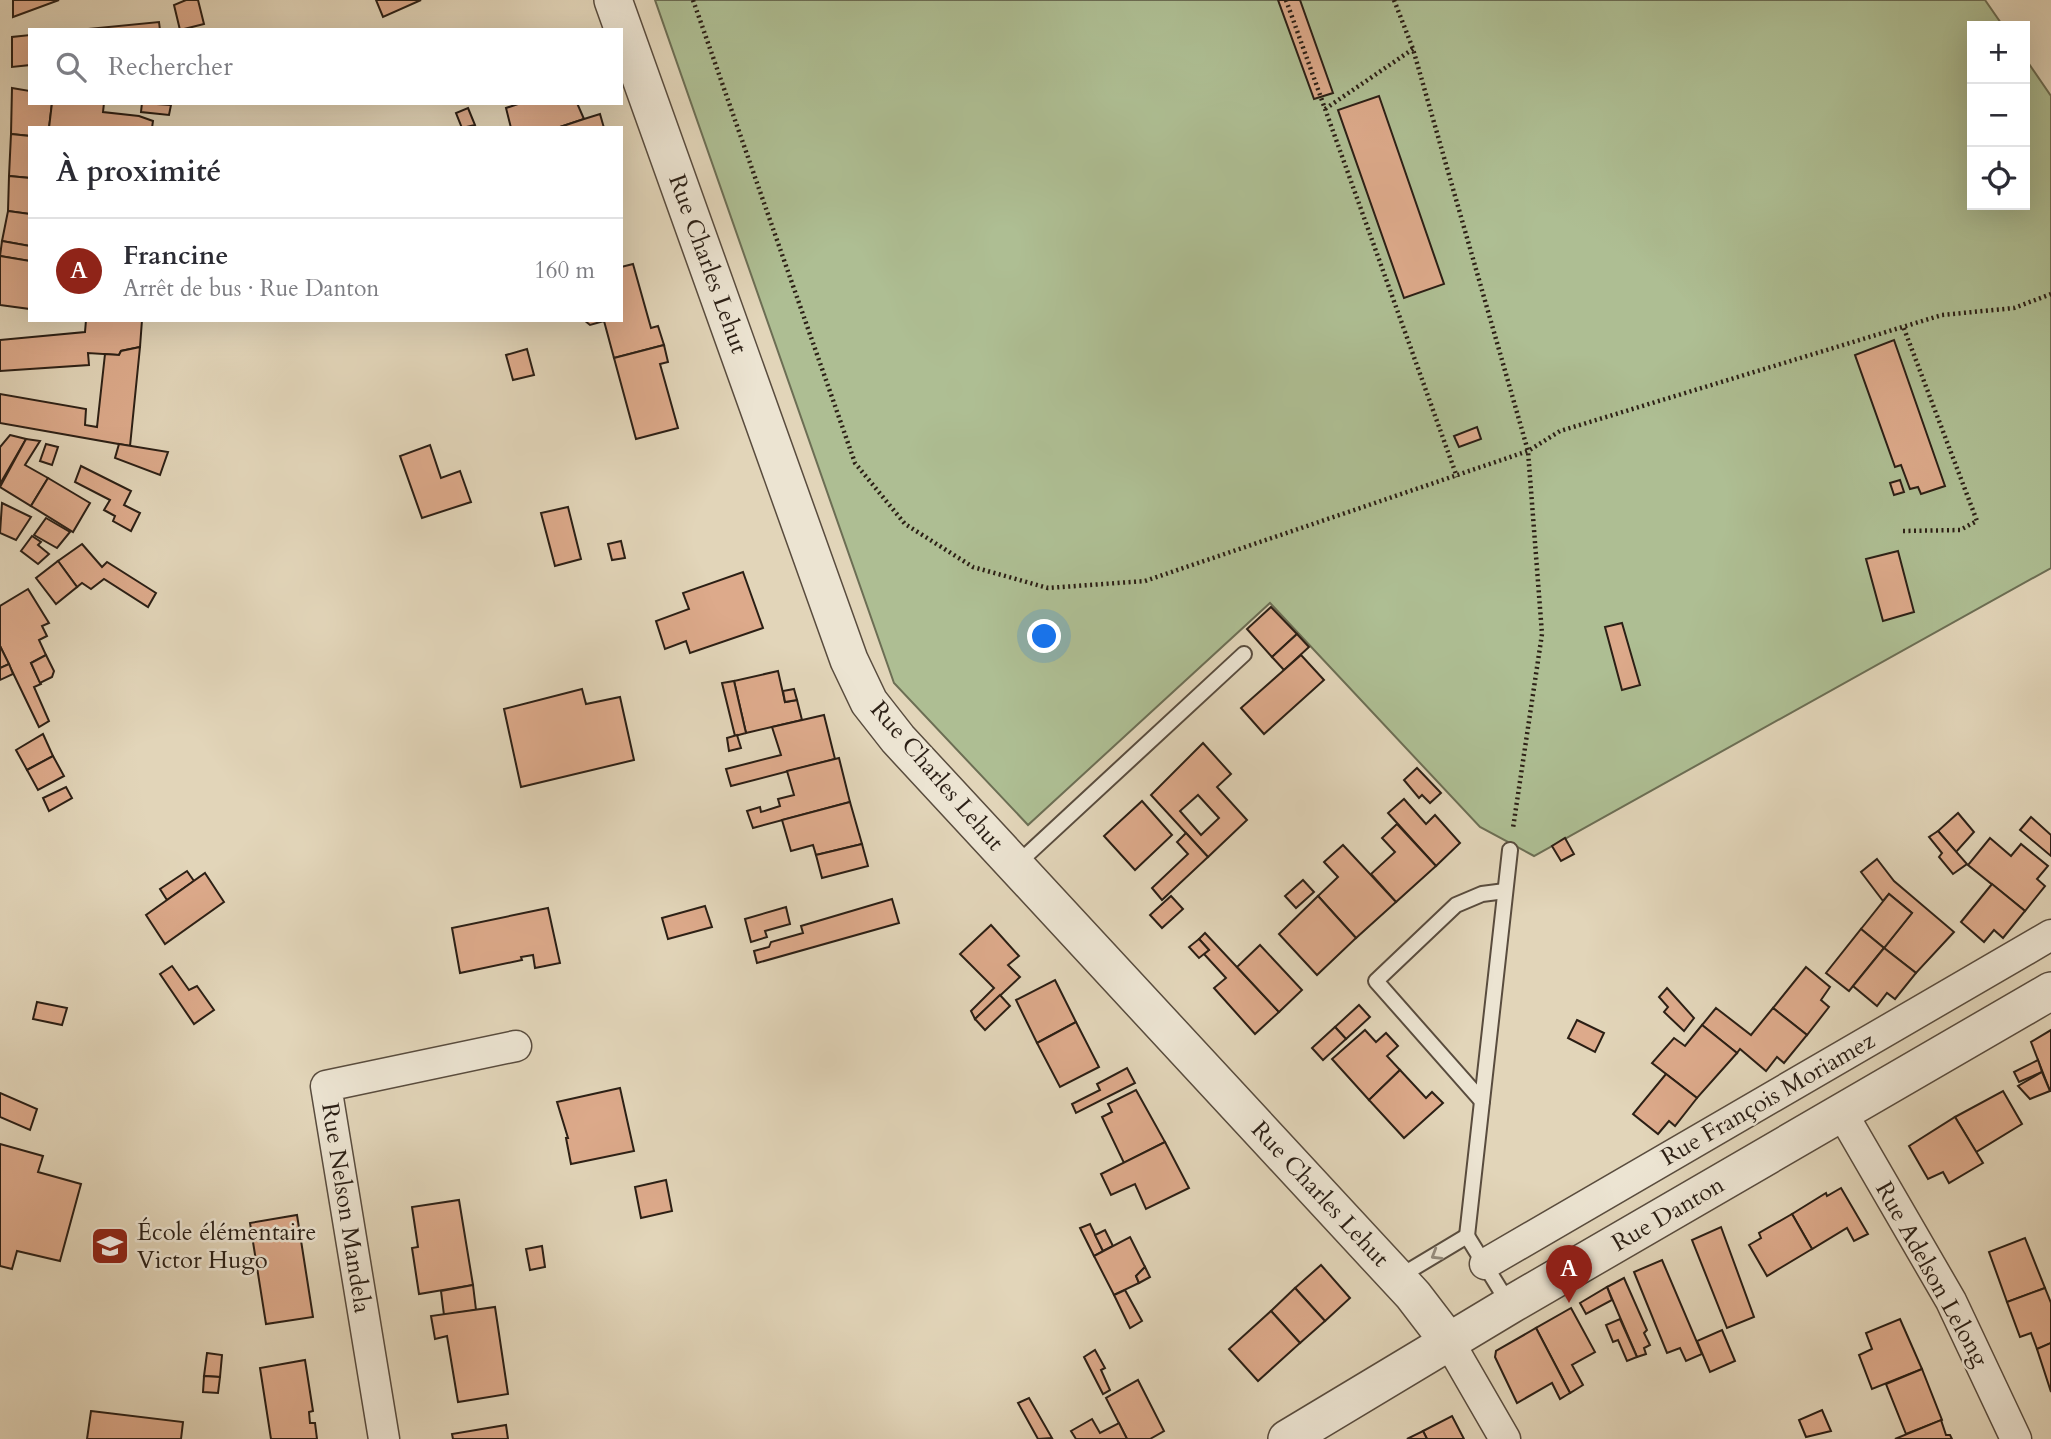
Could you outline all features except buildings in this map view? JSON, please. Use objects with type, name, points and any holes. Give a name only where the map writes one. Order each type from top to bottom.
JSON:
[{"type":"street","name":"Rue Charles Lehut","points":[[613,0],[849,660],[869,702],[898,739],[1397,1278],[1449,1342]]},
{"type":"street","name":"Rue François Moriamez","points":[[1485,1264],[2051,935]]},
{"type":"street","name":"Rue Danton","points":[[1287,1439],[1510,1305],[2051,991]]},
{"type":"street","name":"Rue Nelson Mandela","points":[[384,1439],[326,1086],[516,1046]]},
{"type":"street","name":"Rue Adelson Lelong","points":[[1842,1113],[1951,1301],[2016,1439]]},
{"type":"street","points":[[1449,1342],[1505,1439]]},
{"type":"lane","points":[[1016,865],[1244,654]]},
{"type":"lane","points":[[1510,850],[1467,1236],[1510,1305]]},
{"type":"lane","points":[[1482,1101],[1376,981],[1456,905],[1475,896],[1505,891]]},
{"type":"lane","points":[[1397,1278],[1467,1236]]},
{"type":"path","points":[[693,0],[855,463],[905,524],[973,568],[1048,588],[1145,581],[1457,477],[1528,451],[1560,431],[1942,315],[2014,308],[2051,294]]},
{"type":"path","points":[[1286,0],[1457,477]]},
{"type":"path","points":[[1394,0],[1413,49],[1528,451],[1542,634],[1510,850]]},
{"type":"path","points":[[1325,109],[1413,49]]},
{"type":"path","points":[[1903,326],[1978,521],[1960,530],[1903,531]]},
{"type":"green space","points":[[655,0],[1985,0],[2000,21],[1967,21],[1967,210],[2030,210],[2030,65],[2051,96],[2051,568],[1534,856],[1480,827],[1270,603],[1028,825],[894,683]]},
{"type":"place","name":"École élémentaire Victor Hugo","points":[[110,1246]]},
{"type":"place","name":"Francine","points":[[1569,1303]]}]
